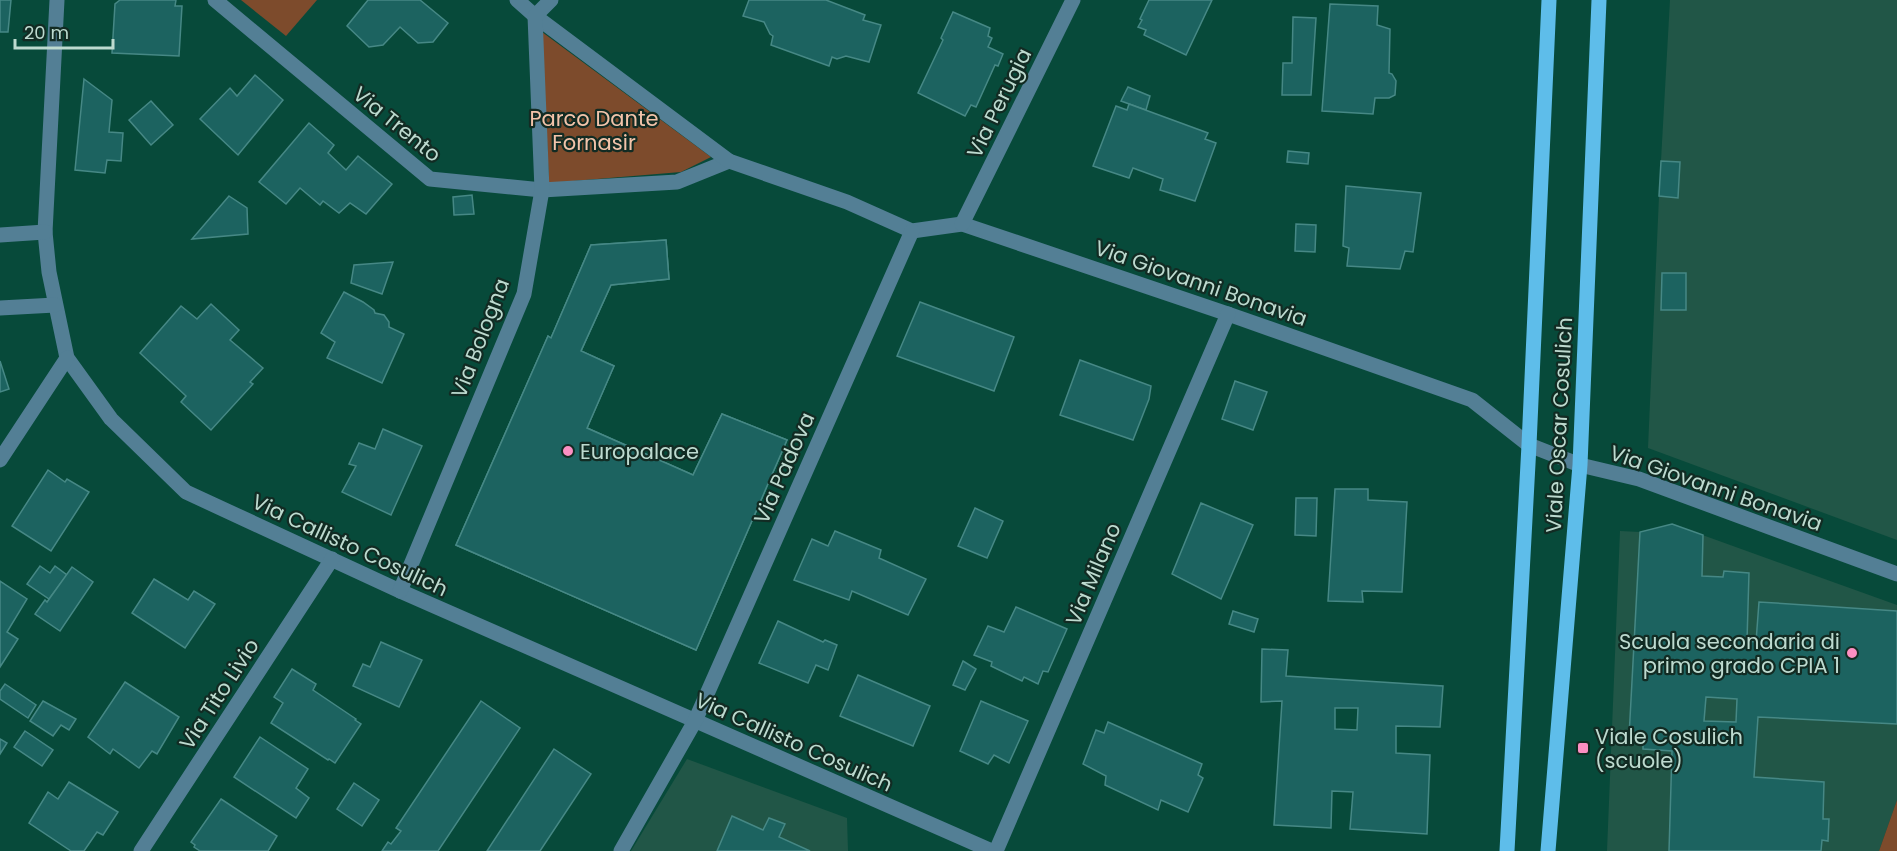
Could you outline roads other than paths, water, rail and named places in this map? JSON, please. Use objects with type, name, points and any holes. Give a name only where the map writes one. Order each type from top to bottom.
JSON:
[{"type":"main road","name":"Viale Oscar Cosulich","points":[[1507,851],[1529,445],[1549,0]]},
{"type":"main road","name":"Viale Oscar Cosulich","points":[[1548,851],[1580,465],[1599,0]]},
{"type":"street","name":"Via Callisto Cosulich","points":[[57,0],[45,232],[49,272],[68,358],[111,419],[186,492],[400,591],[994,851]]},
{"type":"street","name":"Via Trento","points":[[215,0],[430,179],[542,190],[677,182],[729,160]]},
{"type":"street","points":[[517,0],[534,16],[729,160],[847,202],[912,231]]},
{"type":"street","points":[[534,16],[551,0]]},
{"type":"street","name":"Via Perugia","points":[[962,224],[1073,0]]},
{"type":"street","name":"Via Bologna","points":[[400,591],[524,294],[542,190],[534,16]]},
{"type":"street","name":"Via Giovanni Bonavia","points":[[912,231],[962,224],[1228,314],[1472,400],[1529,445],[1580,465],[1639,479],[1897,574]]},
{"type":"street","name":"Via Padova","points":[[621,851],[695,721],[912,231]]},
{"type":"street","points":[[0,235],[45,232]]},
{"type":"street","points":[[0,309],[56,304]]},
{"type":"street","name":"Via Milano","points":[[994,851],[1228,314]]},
{"type":"street","points":[[0,460],[68,358]]},
{"type":"street","name":"Via Tito Livio","points":[[141,851],[332,559]]},
{"type":"place","name":"Europalace","points":[[568,451]]},
{"type":"place","name":"Scuola secondaria di primo grado CPIA 1","points":[[1852,653]]},
{"type":"place","name":"Viale Cosulich (scuole)","points":[[1583,748]]},
{"type":"park label","name":"Parco Dante Fornasir","points":[[594,130]]}]
